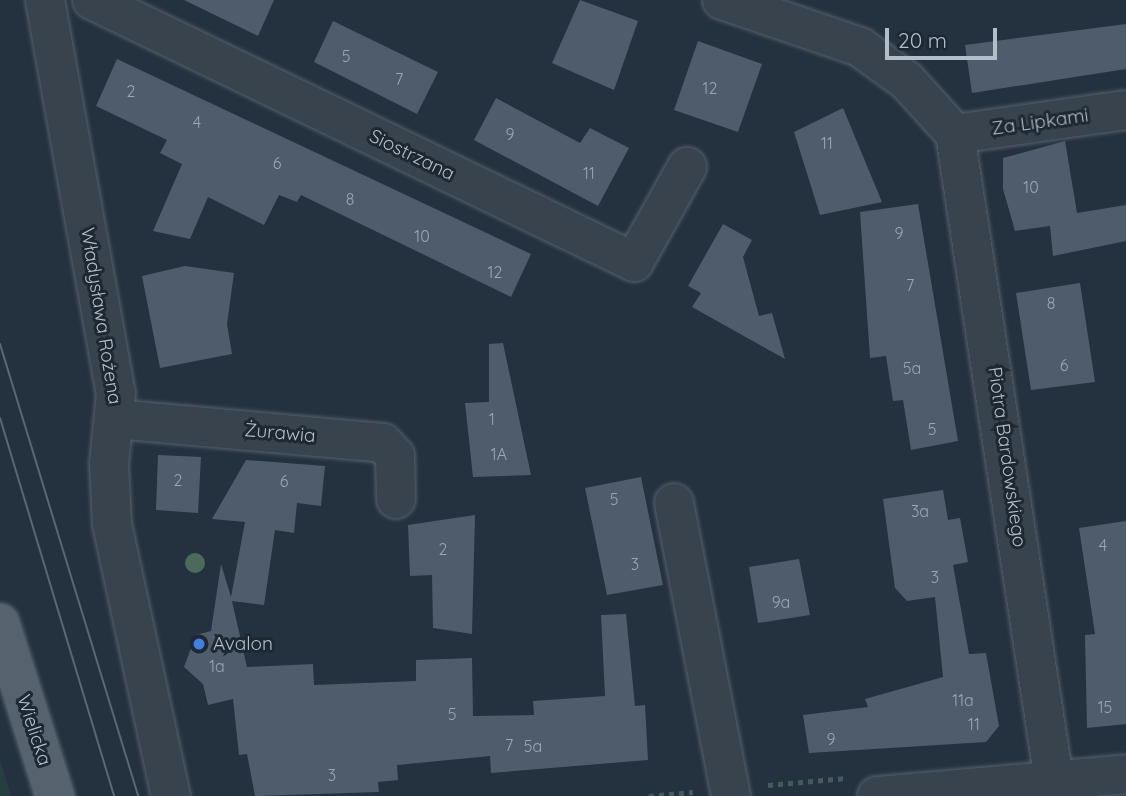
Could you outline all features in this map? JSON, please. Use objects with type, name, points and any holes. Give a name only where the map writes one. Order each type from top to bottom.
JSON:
[{"type":"main road","name":"Wielicka","points":[[0,623],[55,796]]},
{"type":"street","name":"Władysława Rożena","points":[[45,0],[102,305],[115,419],[109,464],[112,524],[171,796]]},
{"type":"street","name":"Siostrzana","points":[[92,0],[634,262],[687,167]]},
{"type":"street","points":[[722,0],[860,47],[907,81],[955,134]]},
{"type":"street","name":"Za Lipkami","points":[[955,134],[1126,110]]},
{"type":"street","name":"Piotra Bardowskiego","points":[[955,134],[1054,780]]},
{"type":"street","name":"Żurawia","points":[[115,419],[383,443],[395,456],[396,499]]},
{"type":"street","points":[[674,503],[731,796]]},
{"type":"street","points":[[902,795],[1126,774]]},
{"type":"green space","points":[[0,760],[11,796],[0,796]]},
{"type":"building","points":[[184,0],[274,0],[258,36]]},
{"type":"building","points":[[580,0],[638,21],[614,90],[552,63]]},
{"type":"building","points":[[333,21],[438,72],[417,114],[314,62]]},
{"type":"building","points":[[1126,24],[1126,69],[972,93],[965,45]]},
{"type":"building","points":[[698,41],[762,64],[738,132],[674,110]]},
{"type":"building","points":[[117,59],[531,254],[511,297],[301,195],[297,202],[279,195],[264,225],[208,197],[190,239],[153,231],[182,164],[160,153],[167,140],[96,106]]},
{"type":"building","points":[[496,98],[580,143],[590,128],[629,148],[598,206],[474,140]]},
{"type":"building","points":[[843,108],[882,202],[820,215],[794,132]]},
{"type":"building","points":[[1065,141],[1077,213],[1126,205],[1126,241],[1053,256],[1050,226],[1015,231],[1003,189],[1003,158]]},
{"type":"building","points":[[918,204],[958,441],[911,450],[903,400],[893,401],[886,356],[870,358],[860,212]]},
{"type":"building","points":[[723,224],[752,240],[743,257],[759,316],[772,313],[785,359],[692,307],[701,293],[688,286]]},
{"type":"building","points":[[185,266],[234,273],[227,324],[232,354],[160,368],[142,276]]},
{"type":"building","points":[[1080,283],[1095,382],[1031,390],[1016,293]]},
{"type":"building","points":[[503,343],[531,475],[473,477],[465,403],[489,402],[489,344]]},
{"type":"building","points":[[158,455],[201,457],[198,513],[156,510]]},
{"type":"building","points":[[246,460],[325,466],[321,506],[297,503],[294,533],[275,530],[264,605],[232,601],[247,667],[313,664],[314,685],[416,681],[416,660],[472,658],[473,716],[534,715],[533,701],[605,696],[601,615],[626,614],[635,706],[645,705],[648,760],[491,773],[490,756],[397,765],[398,780],[378,782],[379,792],[255,796],[247,754],[239,755],[233,699],[208,705],[203,684],[184,667],[196,635],[211,631],[221,564],[231,597],[245,522],[212,519]]},
{"type":"building","points":[[641,477],[663,585],[607,595],[585,488]]},
{"type":"building","points":[[943,490],[948,520],[960,518],[968,562],[953,565],[969,654],[986,653],[999,726],[986,742],[809,753],[803,715],[868,707],[865,699],[943,677],[935,597],[907,601],[895,588],[883,499]]},
{"type":"building","points":[[475,515],[472,634],[433,628],[432,575],[410,576],[408,525]]},
{"type":"building","points":[[1126,521],[1126,724],[1087,728],[1085,635],[1095,634],[1079,528]]},
{"type":"building","points":[[799,559],[810,615],[758,623],[749,567]]},
{"type":"tram line","points":[[0,344],[138,796]]},
{"type":"tram line","points":[[0,418],[114,796]]},
{"type":"place","name":"Avalon","points":[[199,644]]}]
